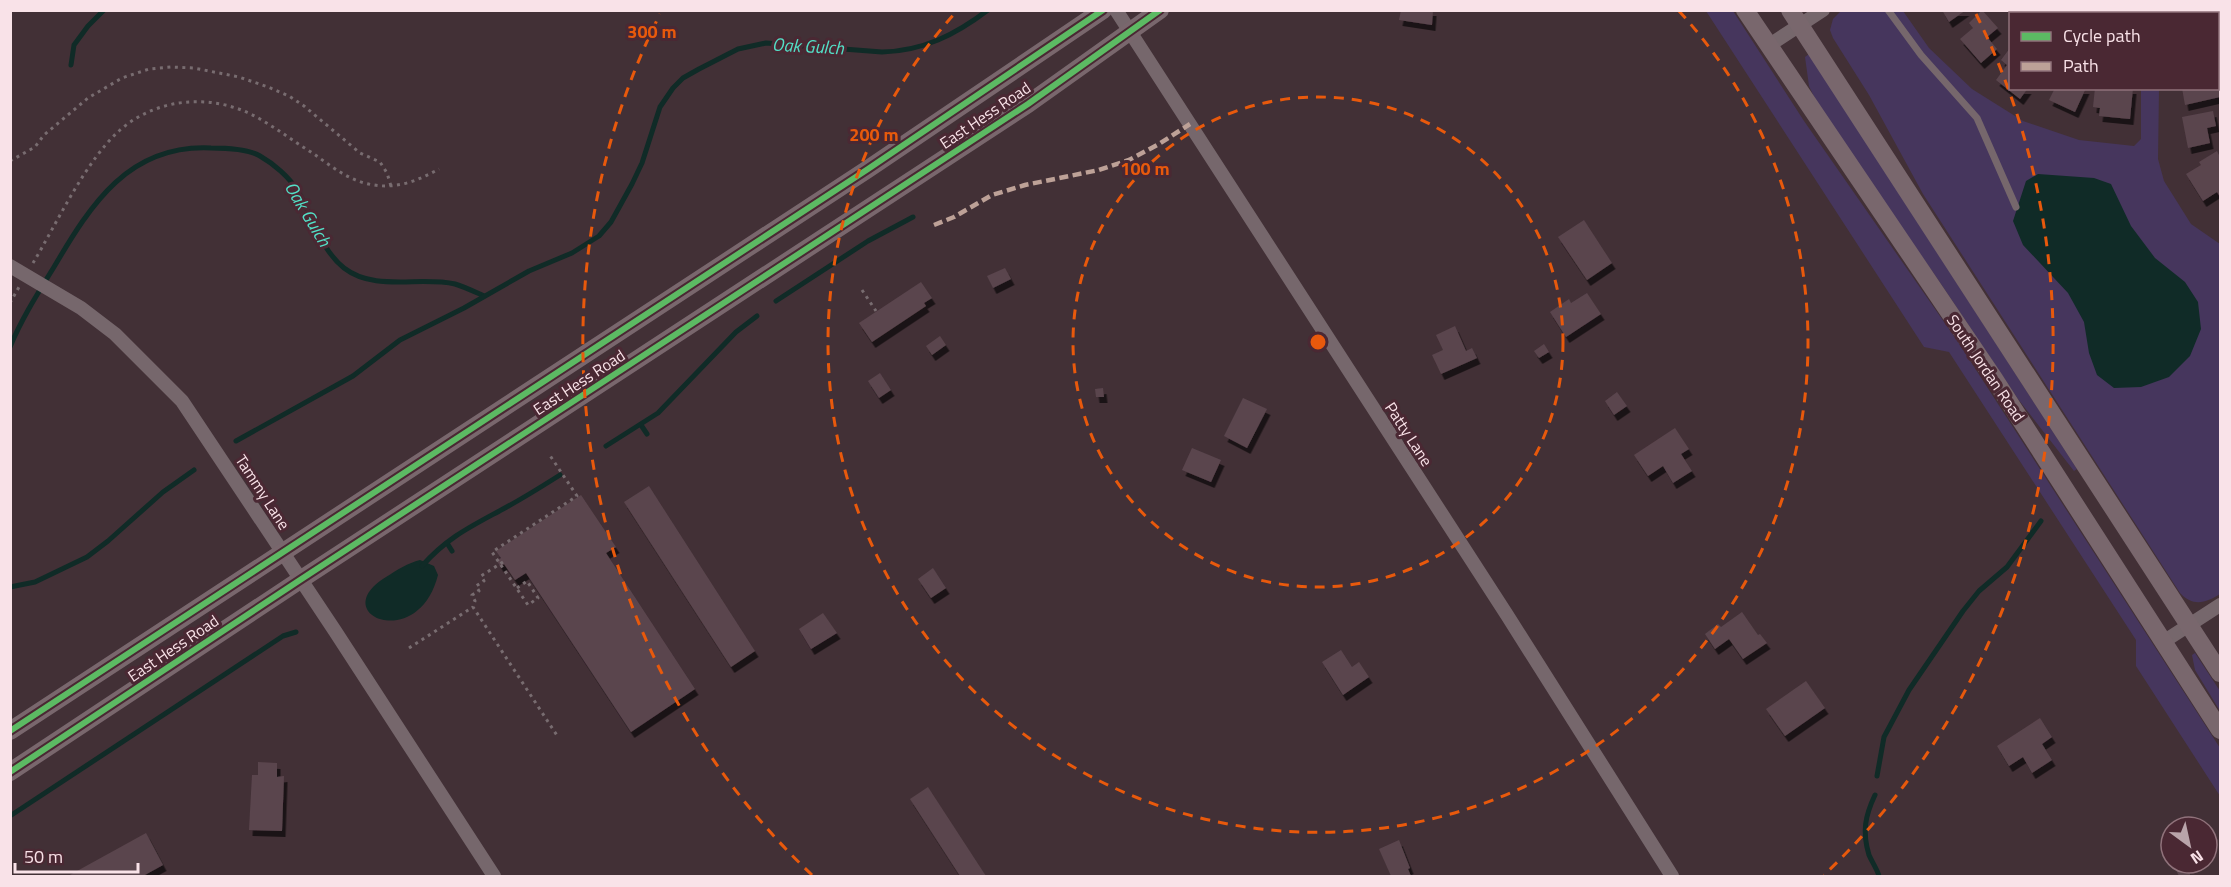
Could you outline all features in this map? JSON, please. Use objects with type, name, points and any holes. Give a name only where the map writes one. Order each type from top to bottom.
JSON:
[{"type":"main road","name":"East Hess Road","points":[[10,731],[868,169],[1103,10]]},
{"type":"main road","name":"East Hess Road","points":[[10,772],[300,579],[934,166],[1160,10]]},
{"type":"main road","name":"South Jordan Road","points":[[1745,10],[1995,380],[2220,730]]},
{"type":"main road","name":"South Jordan Road","points":[[1795,18],[2220,673]]},
{"type":"street","name":"Patty Lane","points":[[1116,10],[1513,624],[1672,876]]},
{"type":"street","points":[[1768,46],[1795,18],[1823,10]]},
{"type":"street","name":"Tammy Lane","points":[[10,266],[81,308],[115,334],[182,401],[214,446],[494,876]]},
{"type":"street","points":[[2163,642],[2220,604]]},
{"type":"lane","points":[[1888,10],[1921,55],[1977,118],[2016,207]]},
{"type":"path","points":[[10,160],[34,147],[44,135],[88,98],[122,78],[149,69],[194,68],[239,78],[289,96],[304,105],[360,153],[380,162],[391,186]]},
{"type":"path","points":[[28,272],[101,150],[139,116],[168,104],[209,101],[259,118],[349,177],[373,185],[406,184],[439,169]]},
{"type":"path","points":[[10,303],[22,282]]},
{"type":"path","points":[[862,290],[876,311]]},
{"type":"path","points":[[517,588],[527,581],[538,598],[528,605],[517,588],[501,562],[492,552],[577,496],[549,454]]},
{"type":"path","points":[[409,648],[473,607],[475,601],[472,596],[479,591],[476,586],[484,581],[481,576],[501,562]]},
{"type":"path","points":[[473,607],[558,737]]},
{"type":"shaded area","points":[[1706,11],[1733,11],[1804,121],[1958,342],[2220,748],[2220,796],[2136,666],[2136,640],[1949,352],[1924,347]]},
{"type":"shaded area","points":[[1841,11],[1903,11],[1929,48],[1972,89],[2023,121],[2079,140],[2134,146],[2141,139],[2141,90],[2159,90],[2158,159],[2164,181],[2191,224],[2220,244],[2220,594],[2210,600],[2195,602],[2180,593],[1923,194],[1869,95],[1833,38],[1830,30],[1833,19]]},
{"type":"shaded area","points":[[1809,54],[2077,469],[2074,471],[2018,399],[1822,114],[1809,86],[1805,57]]},
{"type":"shaded area","points":[[2038,174],[2094,178],[2111,184],[2131,226],[2155,258],[2185,282],[2198,302],[2201,329],[2190,356],[2169,377],[2141,387],[2114,388],[2097,375],[2089,353],[2084,322],[2068,293],[2023,245],[2013,221],[2026,181]]},
{"type":"shaded area","points":[[420,560],[434,566],[438,575],[428,599],[413,614],[397,620],[382,619],[370,613],[366,603],[370,591],[394,572]]},
{"type":"shaded area","points":[[2195,653],[2220,691],[2220,711],[2195,670],[2192,655]]},
{"type":"building","points":[[1401,10],[1433,10],[1432,25],[1399,20]]},
{"type":"building","points":[[1942,10],[1966,10],[1949,22]]},
{"type":"building","points":[[1982,10],[1998,28],[1987,37],[1997,49],[1981,63],[1960,39],[1973,28],[1969,23]]},
{"type":"building","points":[[2009,49],[2009,90],[2027,90],[2020,99],[1996,80],[2007,65],[2001,60]]},
{"type":"building","points":[[2219,58],[2220,97],[2185,105],[2182,90],[2219,90]]},
{"type":"building","points":[[2054,90],[2085,90],[2075,112],[2049,100]]},
{"type":"building","points":[[2095,90],[2133,90],[2130,119],[2099,116],[2100,108],[2093,107]]},
{"type":"building","points":[[2213,111],[2216,126],[2207,128],[2210,143],[2188,148],[2182,117]]},
{"type":"building","points":[[2217,151],[2220,157],[2220,197],[2217,192],[2203,201],[2186,174],[2201,165],[2199,162]]},
{"type":"building","points":[[1584,220],[1612,263],[1587,280],[1558,237]]},
{"type":"building","points":[[1005,268],[1011,279],[993,288],[987,276]]},
{"type":"building","points":[[921,282],[932,298],[924,303],[926,306],[872,342],[859,323]]},
{"type":"building","points":[[1587,293],[1601,314],[1566,337],[1550,312],[1569,299],[1571,303]]},
{"type":"building","points":[[1455,326],[1466,351],[1472,348],[1477,358],[1441,374],[1432,355],[1443,350],[1436,335]]},
{"type":"building","points":[[940,336],[946,345],[932,355],[926,346]]},
{"type":"building","points":[[1544,344],[1549,352],[1539,358],[1534,351]]},
{"type":"building","points":[[880,373],[891,390],[879,398],[868,381]]},
{"type":"building","points":[[1103,388],[1104,397],[1096,397],[1095,389]]},
{"type":"building","points":[[1617,392],[1627,406],[1614,415],[1605,401]]},
{"type":"building","points":[[1243,398],[1267,409],[1247,448],[1224,436]]},
{"type":"building","points":[[1675,428],[1689,449],[1681,454],[1692,471],[1673,483],[1663,466],[1648,476],[1634,455]]},
{"type":"building","points":[[1192,448],[1221,460],[1211,482],[1182,470]]},
{"type":"building","points":[[649,486],[755,651],[731,667],[624,502]]},
{"type":"building","points":[[581,495],[616,547],[606,553],[695,689],[631,732],[526,573],[515,580],[504,564],[500,566],[497,561],[501,558],[496,551]]},
{"type":"building","points":[[933,568],[946,588],[931,598],[918,579]]},
{"type":"building","points":[[1742,612],[1758,635],[1760,634],[1767,643],[1743,659],[1729,639],[1715,649],[1705,634],[1718,624],[1721,627]]},
{"type":"building","points":[[823,613],[837,633],[811,649],[799,629]]},
{"type":"building","points":[[1341,650],[1352,667],[1359,662],[1369,677],[1343,695],[1322,662]]},
{"type":"building","points":[[1806,681],[1825,708],[1785,736],[1766,709]]},
{"type":"building","points":[[2040,718],[2052,737],[2042,744],[2052,760],[2032,773],[2023,757],[2009,766],[1997,746]]},
{"type":"building","points":[[258,762],[277,763],[277,777],[284,776],[282,831],[249,830],[252,775],[258,775]]},
{"type":"building","points":[[928,787],[986,876],[960,876],[910,799]]},
{"type":"building","points":[[146,833],[163,865],[143,876],[68,876]]},
{"type":"building","points":[[1399,840],[1411,876],[1391,876],[1379,849]]},
{"type":"waterway","points":[[71,65],[74,45],[104,10]]},
{"type":"waterway","name":"Oak Gulch","points":[[236,441],[353,376],[400,340],[464,308],[529,271],[572,253],[599,236],[611,222],[642,163],[660,107],[683,78],[738,49],[766,43],[882,52],[911,49],[951,34],[988,10]]},
{"type":"waterway","name":"Oak Gulch","points":[[10,347],[42,286],[98,201],[116,182],[135,167],[157,156],[182,149],[237,149],[260,156],[271,163],[294,185],[328,251],[344,268],[356,275],[383,282],[455,284],[484,296]]},
{"type":"waterway","points":[[776,301],[868,241],[913,217]]},
{"type":"waterway","points":[[606,446],[658,413],[736,332],[757,316]]},
{"type":"waterway","points":[[641,425],[647,434]]},
{"type":"waterway","name":"Oak Gulch","points":[[10,587],[35,582],[87,557],[163,492],[194,470]]},
{"type":"waterway","points":[[422,566],[441,547],[460,533],[560,475]]},
{"type":"waterway","points":[[1877,776],[1884,737],[1909,690],[1963,611],[1979,591],[2007,567],[2041,521]]},
{"type":"waterway","points":[[447,543],[452,551]]},
{"type":"waterway","points":[[10,816],[283,636],[296,632]]},
{"type":"waterway","points":[[1875,795],[1867,817],[1865,831],[1869,855],[1879,876]]},
{"type":"marked path","points":[[934,225],[954,217],[992,195],[1025,185],[1099,170],[1129,160],[1190,124]]},
{"type":"cycle path","points":[[10,731],[868,169],[1103,10]]},
{"type":"cycle path","points":[[10,772],[1028,104],[1160,10]]}]
